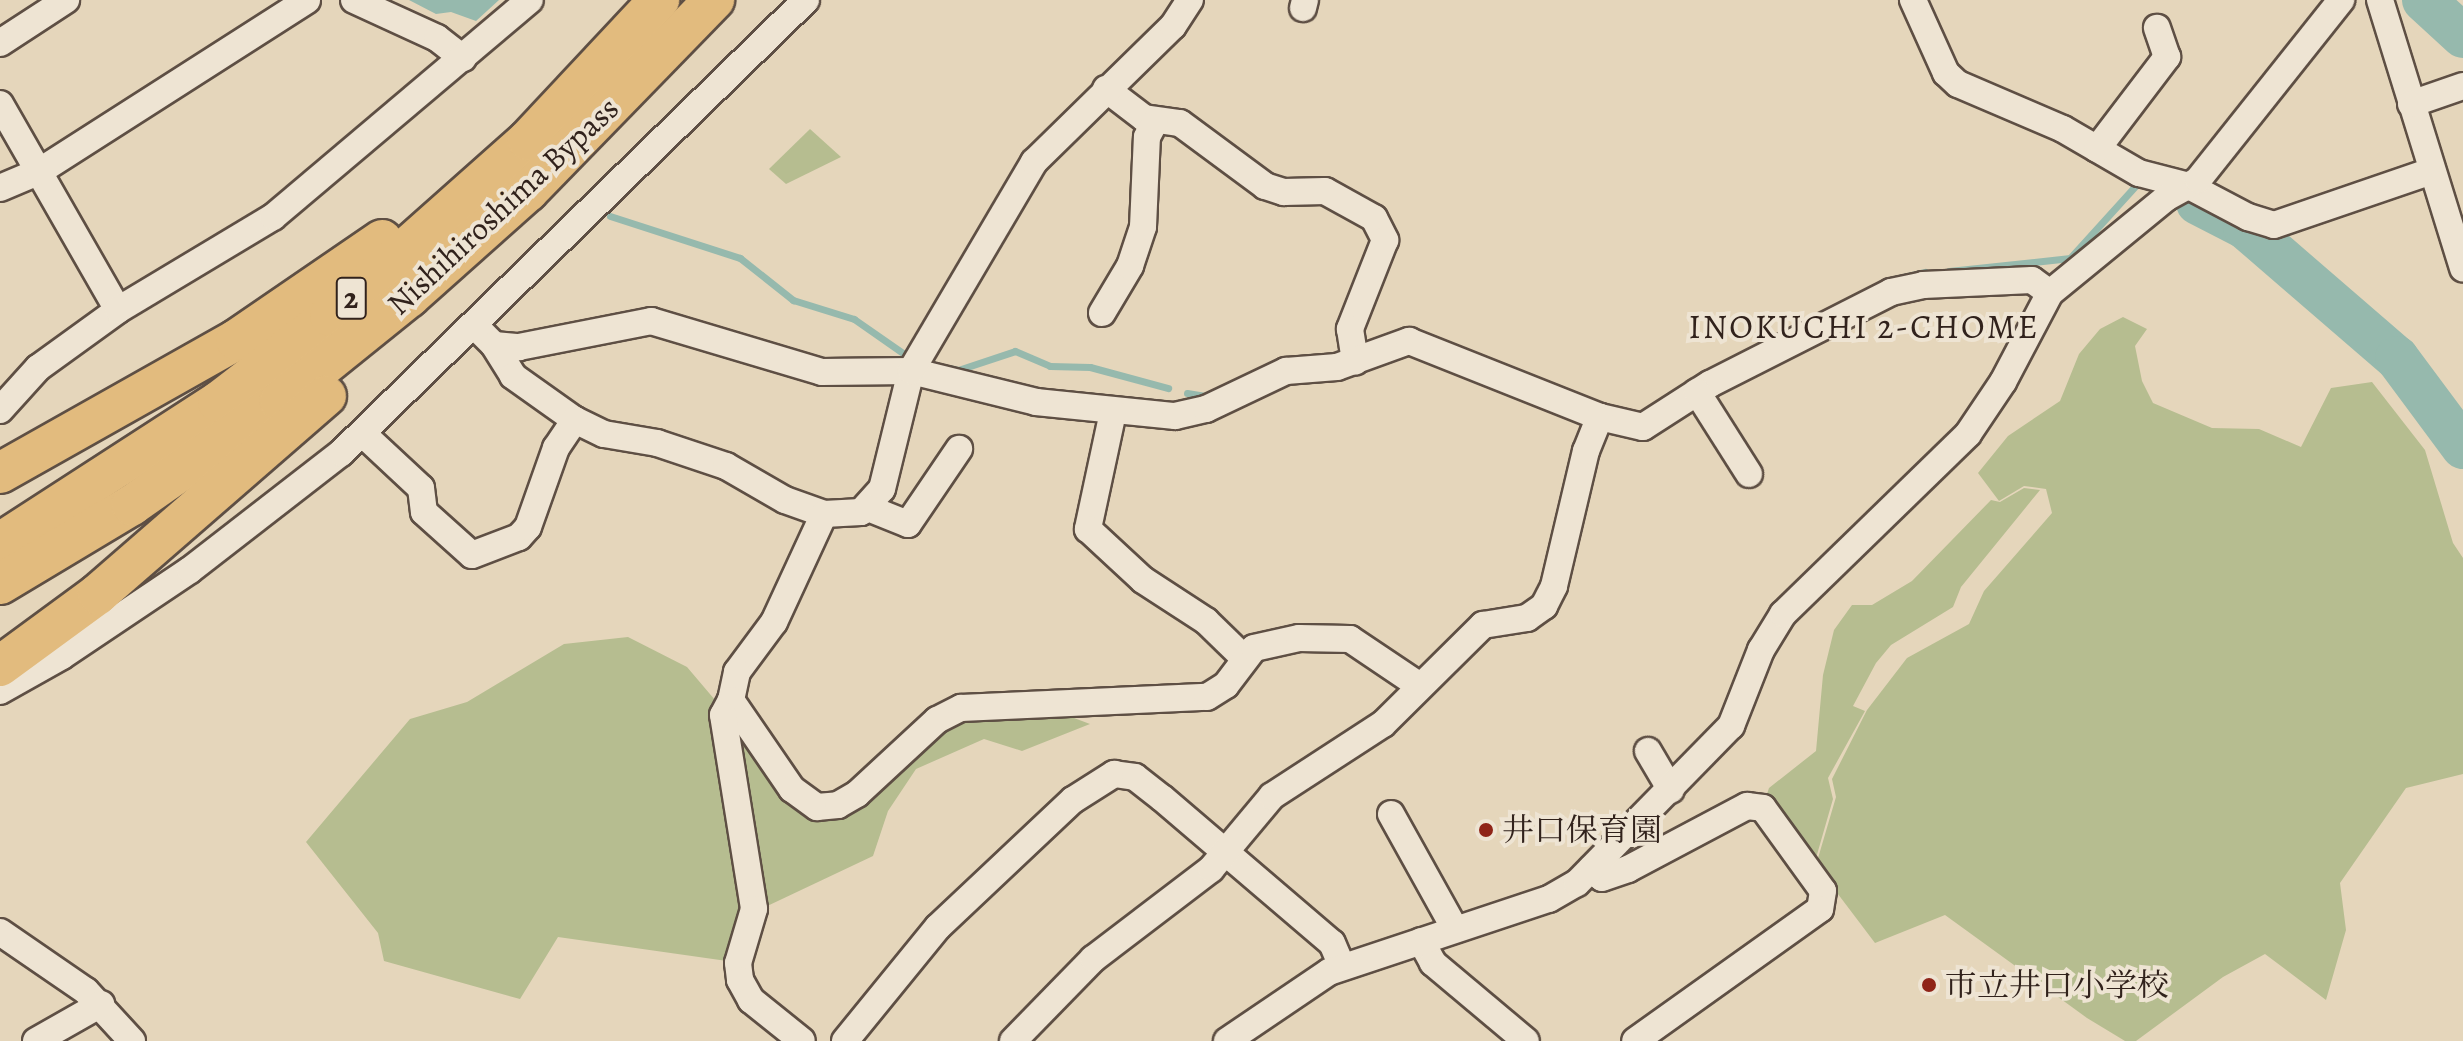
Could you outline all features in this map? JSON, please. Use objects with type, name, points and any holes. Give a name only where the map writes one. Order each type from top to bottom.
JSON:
[{"type":"highway","points":[[0,473],[236,340],[365,254],[657,0]]},
{"type":"highway","name":"Nishihiroshima Bypass","points":[[0,543],[218,402],[330,316],[528,140],[657,0]]},
{"type":"highway","name":"Nishihiroshima Bypass","points":[[0,584],[132,505],[280,401],[528,191],[714,0]]},
{"type":"highway","points":[[0,666],[98,594],[395,335],[528,191]]},
{"type":"street","points":[[0,43],[66,0]]},
{"type":"street","points":[[0,188],[40,171],[307,0]]},
{"type":"street","points":[[354,0],[437,38],[463,58]]},
{"type":"street","points":[[0,410],[38,368],[118,310],[273,217],[530,0]]},
{"type":"street","points":[[0,691],[62,656],[190,570],[363,434],[806,0]]},
{"type":"street","points":[[868,508],[882,489],[915,364],[1034,162],[1173,26],[1190,0]]},
{"type":"street","points":[[1913,0],[1949,77],[2097,149],[2139,173],[2179,191],[2274,225],[2432,171]]},
{"type":"street","points":[[2380,0],[2463,268]]},
{"type":"street","points":[[1227,1041],[1296,991],[1342,966],[1558,896],[1592,868],[1731,726],[1761,650],[1783,614],[1943,460],[1981,417],[2050,293],[2179,191],[2329,4]]},
{"type":"street","points":[[2097,149],[2167,57],[2157,28]]},
{"type":"street","points":[[2411,104],[2463,86]]},
{"type":"street","points":[[1106,89],[1155,122],[1180,123],[1276,191],[1325,191],[1374,218],[1385,240],[1350,329],[1355,362]]},
{"type":"street","points":[[0,104],[118,310]]},
{"type":"street","points":[[1102,313],[1130,266],[1143,227],[1147,137],[1155,122]]},
{"type":"street","points":[[494,345],[519,347],[651,321],[822,372],[915,364],[1036,402],[1113,412],[1190,414],[1286,371],[1355,362],[1400,341],[1420,343],[1600,417],[1643,427],[1697,392],[1906,287],[2032,280],[2050,293]]},
{"type":"street","points":[[475,326],[494,345],[513,376],[575,420],[604,434],[657,443],[726,466],[785,500],[824,514],[868,508],[908,524],[959,449]]},
{"type":"street","points":[[1697,392],[1749,474]]},
{"type":"street","points":[[1113,412],[1088,529],[1143,580],[1206,621],[1243,657]]},
{"type":"street","points":[[1013,1041],[1093,959],[1226,853],[1272,796],[1383,724],[1483,625],[1527,618],[1550,598],[1586,451],[1600,417]]},
{"type":"street","points":[[363,434],[421,488],[424,512],[472,555],[519,537],[528,527],[556,448],[575,420]]},
{"type":"street","points":[[802,1041],[751,1000],[740,980],[738,963],[754,909],[723,715],[731,700],[737,672],[774,622],[824,514]]},
{"type":"street","points":[[731,700],[792,789],[808,803],[828,807],[857,794],[937,720],[961,708],[1207,697],[1226,685],[1243,657],[1254,648],[1332,635],[1370,648],[1387,666],[1420,686]]},
{"type":"street","points":[[1648,751],[1671,790]]},
{"type":"street","points":[[845,1041],[938,927],[1038,832],[1106,776],[1135,777],[1332,943],[1342,966]]},
{"type":"street","points":[[1592,868],[1602,878],[1628,869],[1747,806],[1763,808],[1823,891],[1820,909],[1635,1041]]},
{"type":"street","points":[[1391,814],[1455,929]]},
{"type":"street","points":[[0,932],[101,1004],[132,1041]]},
{"type":"street","points":[[1421,941],[1433,963],[1526,1041]]},
{"type":"street","points":[[36,1041],[101,1004]]},
{"type":"green space","points":[[810,129],[841,157],[786,184],[769,169]]},
{"type":"green space","points":[[2123,317],[2147,329],[2135,346],[2142,381],[2153,403],[2212,428],[2259,429],[2301,447],[2331,388],[2372,382],[2425,450],[2453,543],[2463,558],[2463,774],[2406,788],[2340,883],[2346,930],[2326,1000],[2265,954],[2223,977],[2136,1041],[2125,1041],[2087,1018],[1945,915],[1875,943],[1816,865],[1836,797],[1832,779],[1867,710],[1907,658],[1969,624],[1984,591],[2052,513],[2046,489],[2024,486],[1999,501],[1978,473],[2008,436],[2060,401],[2079,354],[2100,329]]},
{"type":"green space","points":[[2024,488],[2040,490],[1961,587],[1953,607],[1891,645],[1876,663],[1853,706],[1865,711],[1828,778],[1833,799],[1814,865],[1766,797],[1769,788],[1816,751],[1823,675],[1834,630],[1852,605],[1872,605],[1912,581],[1991,500],[2000,502]]},
{"type":"green space","points":[[628,637],[687,667],[715,700],[743,904],[727,961],[558,937],[520,999],[384,961],[378,933],[306,842],[410,719],[467,702],[564,644]]},
{"type":"green space","points":[[729,712],[816,813],[940,724],[976,712],[1058,712],[1090,724],[1022,751],[984,739],[916,769],[888,811],[873,856],[761,909]]},
{"type":"water","points":[[409,0],[499,0],[476,21],[451,12],[436,14]]},
{"type":"waterway","points":[[2424,0],[2463,36]]},
{"type":"waterway","points":[[1949,271],[2070,258],[2137,184]]},
{"type":"waterway","points":[[2198,203],[2245,227],[2397,358],[2463,447]]},
{"type":"waterway","points":[[610,216],[740,258],[793,300],[854,319],[910,358]]},
{"type":"waterway","points":[[1890,280],[1925,272]]},
{"type":"waterway","points":[[949,368],[958,370],[1015,351],[1050,366],[1090,367],[1168,388]]},
{"type":"waterway","points":[[1187,393],[1207,396]]},
{"type":"place","name":"井口保育園","points":[[1486,830]]},
{"type":"place","name":"市立井口小学校","points":[[1929,985]]},
{"type":"district","name":"INOKUCHI 2-CHOME","points":[[1864,327]]}]
